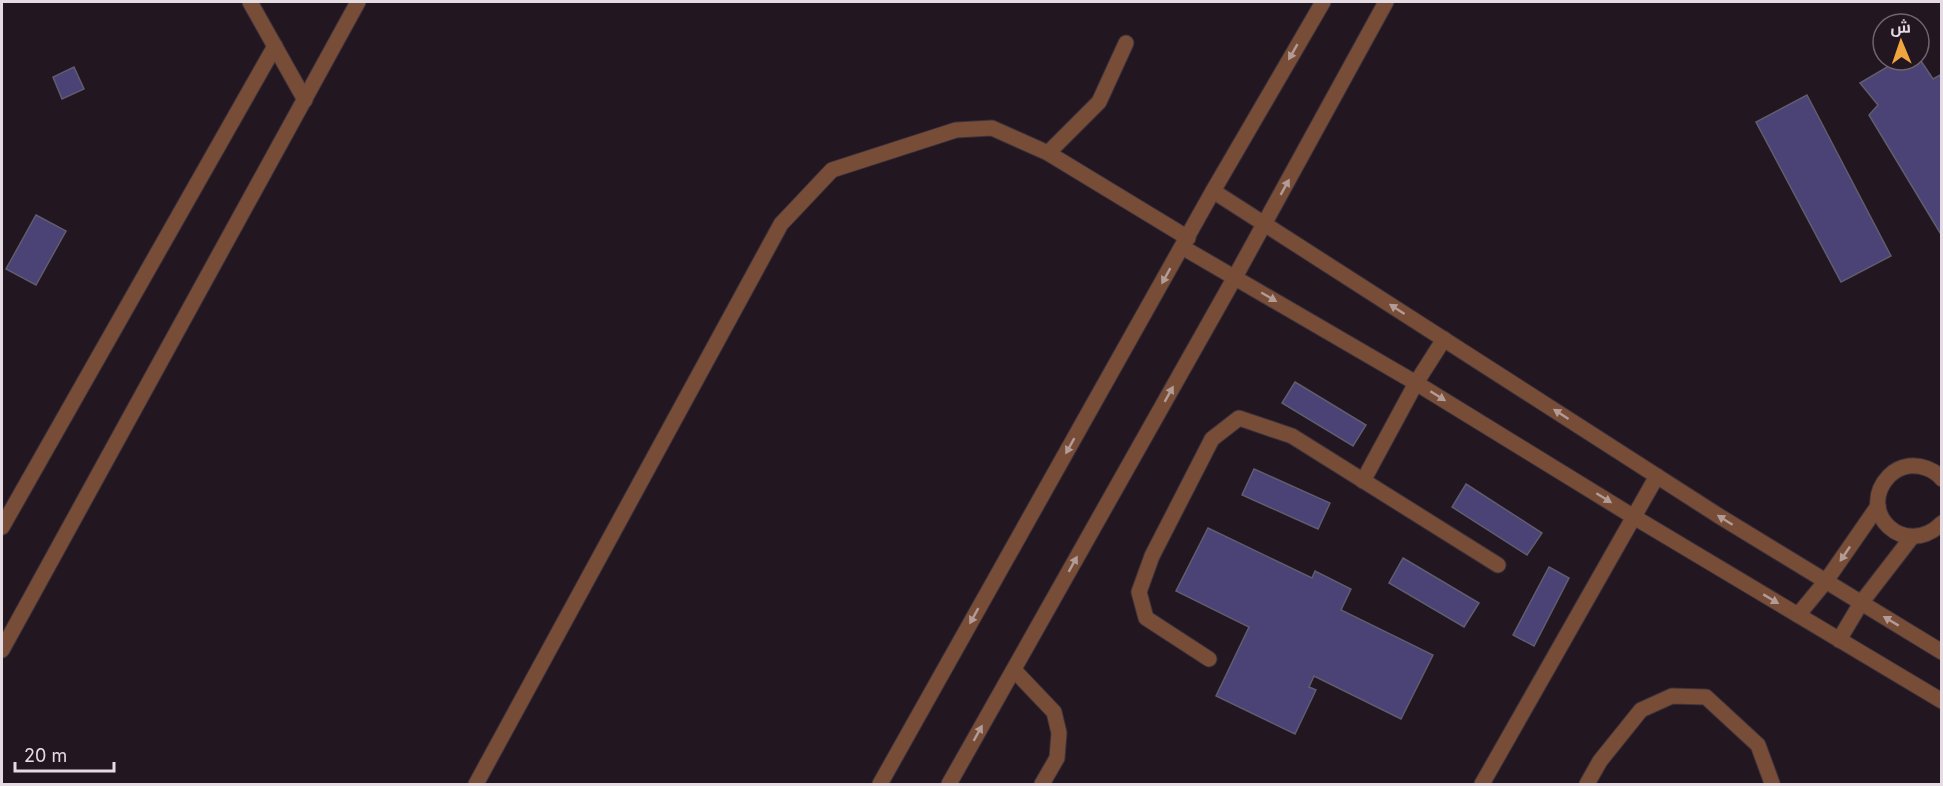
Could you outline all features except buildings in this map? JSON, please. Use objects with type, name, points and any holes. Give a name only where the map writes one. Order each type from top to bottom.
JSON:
[{"type":"street","points":[[250,2],[305,100]]},
{"type":"street","points":[[2,650],[358,2]]},
{"type":"street","points":[[880,784],[1320,2]]},
{"type":"street","points":[[949,784],[1235,277],[1386,2]]},
{"type":"street","points":[[1048,153],[1099,102],[1126,43]]},
{"type":"street","points":[[2,527],[275,46]]},
{"type":"street","points":[[476,784],[781,224],[832,170],[956,130],[992,128],[1048,153],[1235,277],[1416,383],[1941,701]]},
{"type":"street","points":[[1213,191],[1657,476],[1941,652]]},
{"type":"street","points":[[1363,481],[1416,383],[1444,339]]},
{"type":"street","points":[[1209,659],[1146,618],[1139,592],[1152,556],[1212,439],[1239,418],[1292,436],[1498,565]]},
{"type":"street","points":[[1941,479],[1928,468],[1916,465],[1903,467],[1892,473],[1878,493],[1881,518],[1889,528],[1900,534],[1912,537],[1924,536],[1935,530],[1941,523]]},
{"type":"street","points":[[1482,784],[1657,476]]},
{"type":"street","points":[[1798,615],[1826,581],[1878,506]]},
{"type":"street","points":[[1839,640],[1861,603],[1912,537]]},
{"type":"street","points":[[1014,670],[1054,712],[1059,733],[1057,758],[1042,784]]},
{"type":"street","points":[[1587,784],[1600,761],[1641,710],[1672,696],[1706,697],[1758,745],[1771,784]]}]
